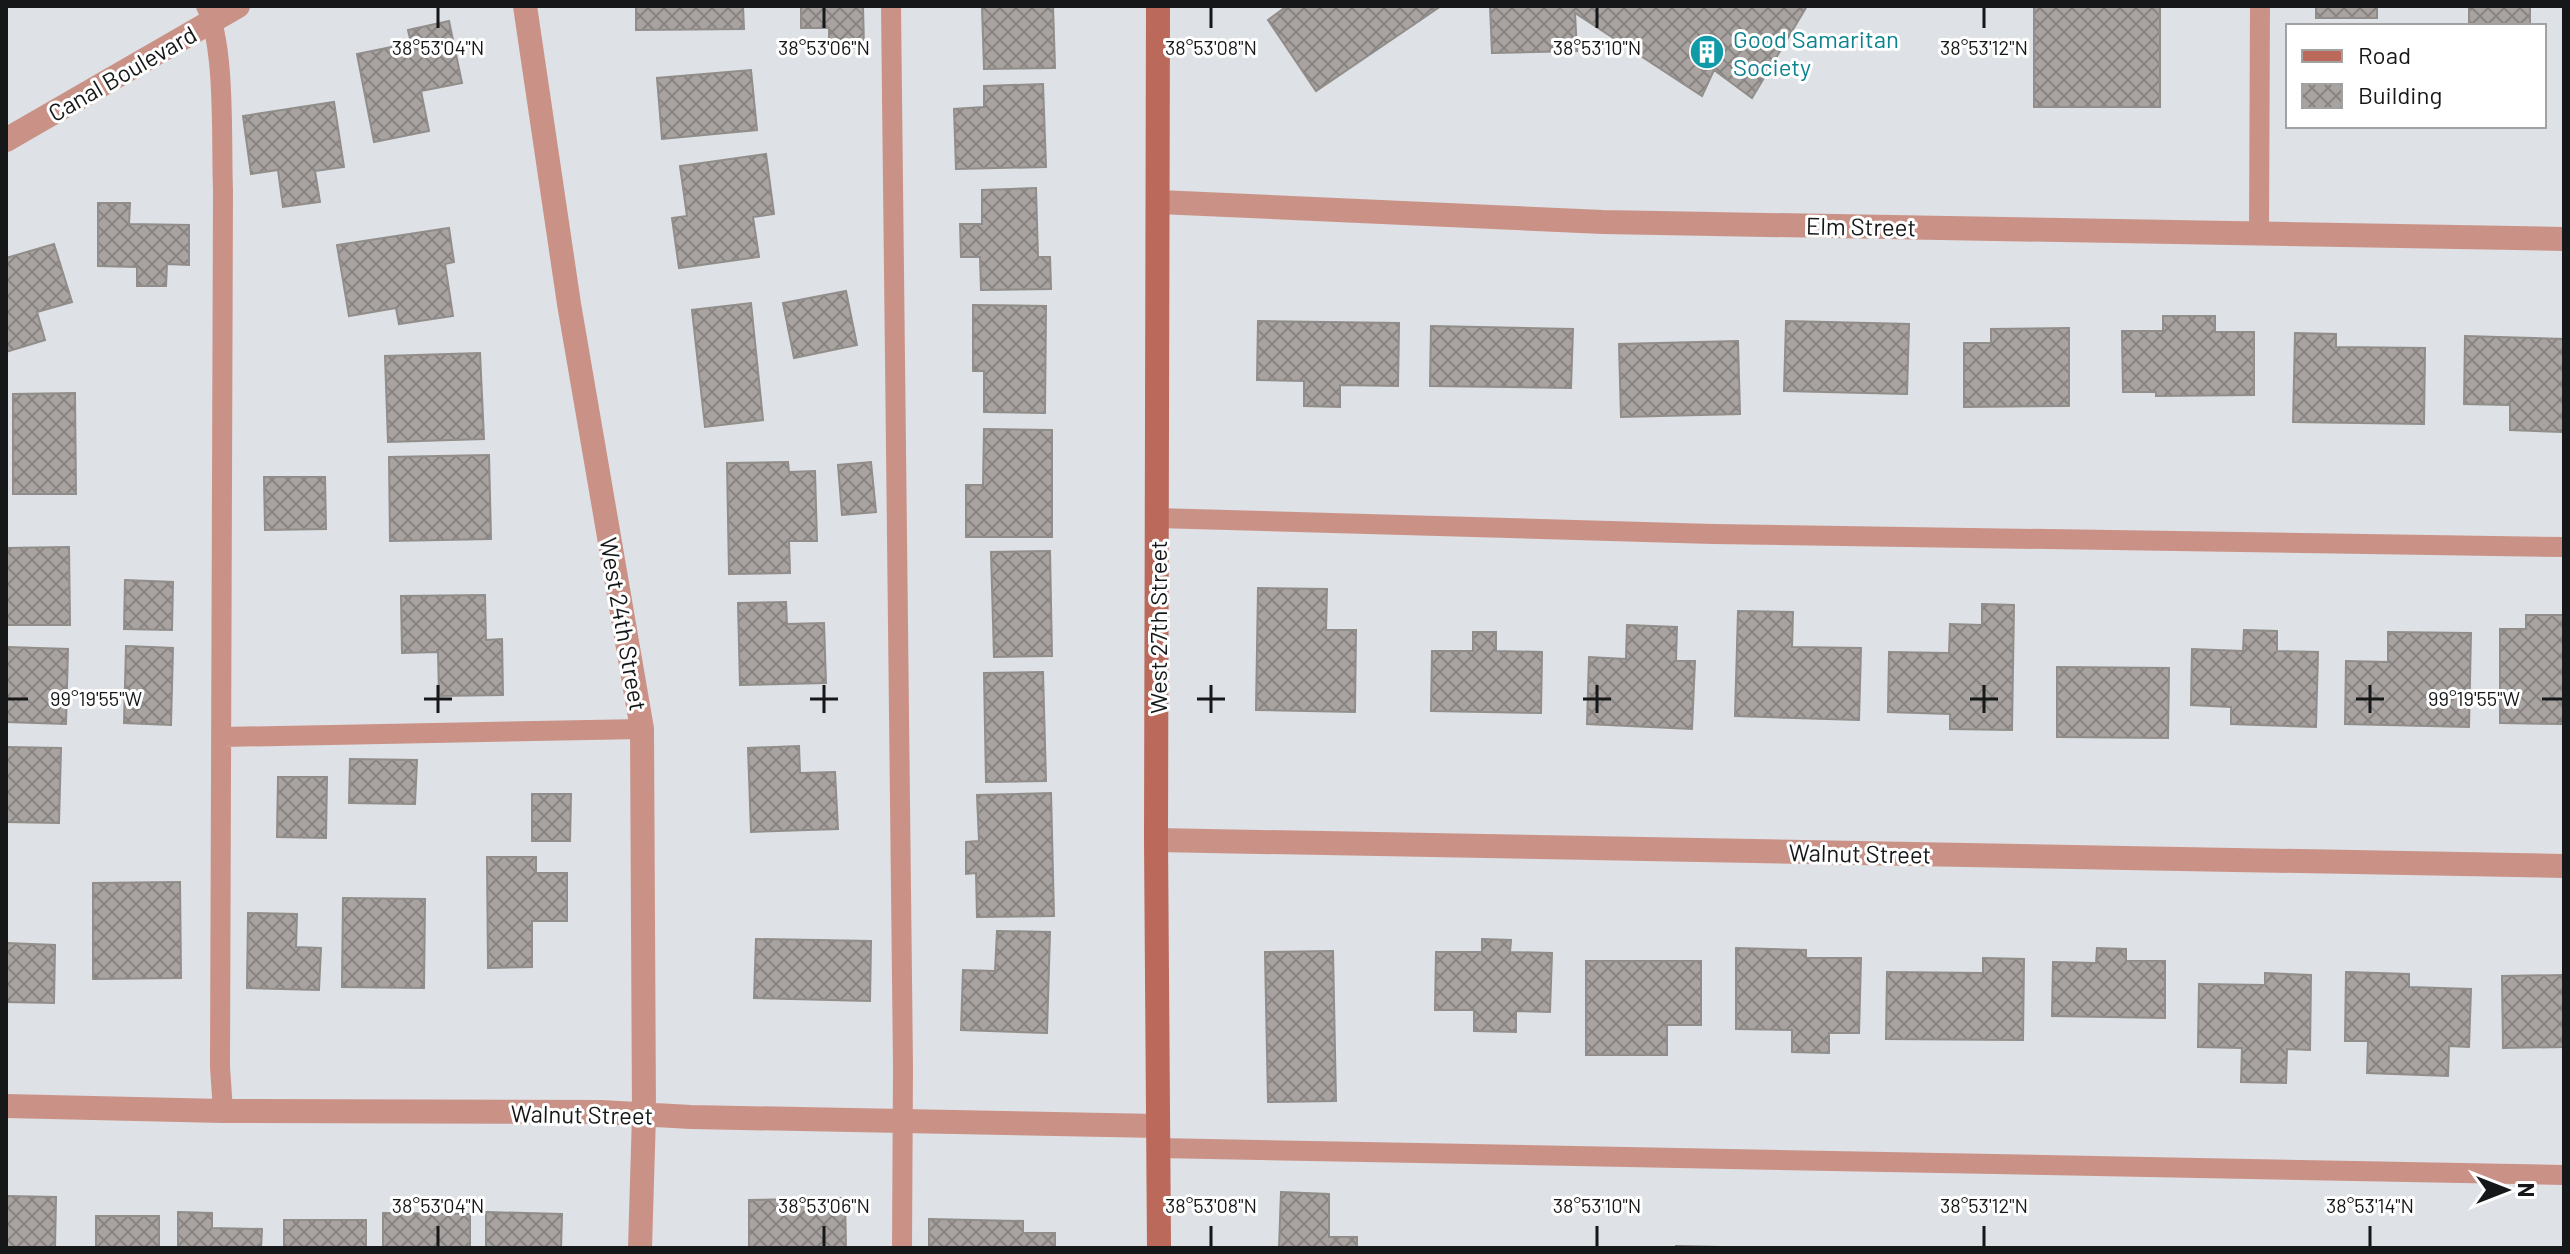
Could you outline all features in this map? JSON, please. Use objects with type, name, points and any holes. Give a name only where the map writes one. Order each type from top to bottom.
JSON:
[{"type":"main road","name":"West 27th Street","points":[[1158,6],[1156,840],[1159,1248]]},
{"type":"street","name":"Canal Boulevard","points":[[6,140],[209,13],[238,6]]},
{"type":"street","name":"West 24th Street","points":[[525,6],[569,304],[642,729],[644,1115],[640,1248]]},
{"type":"street","name":"Elm Street","points":[[1159,202],[1603,222],[2564,239]]},
{"type":"street","name":"Walnut Street","points":[[1156,840],[2564,866]]},
{"type":"street","name":"Walnut Street","points":[[6,1106],[223,1111],[601,1112],[903,1121],[1158,1137]]},
{"type":"lane","points":[[891,6],[902,1248]]},
{"type":"lane","points":[[2259,234],[2260,6]]},
{"type":"lane","points":[[209,13],[219,76],[223,190],[220,1067],[223,1111]]},
{"type":"lane","points":[[1157,518],[1713,534],[2564,547]]},
{"type":"lane","points":[[222,737],[642,729]]},
{"type":"lane","points":[[1158,1137],[2564,1175]]},
{"type":"building","points":[[636,6],[743,6],[744,29],[636,30]]},
{"type":"building","points":[[801,6],[863,6],[864,47],[829,48],[829,28],[801,28]]},
{"type":"building","points":[[982,6],[1053,6],[1055,68],[984,69]]},
{"type":"building","points":[[1287,6],[1441,6],[1316,91],[1268,20]]},
{"type":"building","name":"Good Samaritan Society","points":[[1490,6],[1807,6],[1752,98],[1714,70],[1702,96],[1575,13],[1577,51],[1492,53]]},
{"type":"building","points":[[2034,6],[2160,6],[2160,107],[2034,107]]},
{"type":"building","points":[[2316,6],[2377,6],[2377,18],[2316,18]]},
{"type":"building","points":[[2469,6],[2530,6],[2530,24],[2469,24]]},
{"type":"building","points":[[449,21],[462,83],[421,91],[429,131],[374,142],[357,54],[411,43],[408,30]]},
{"type":"building","points":[[751,70],[757,130],[662,139],[657,78]]},
{"type":"building","points":[[1043,84],[1046,167],[956,169],[954,109],[984,107],[984,86]]},
{"type":"building","points":[[334,102],[344,167],[315,171],[320,202],[283,207],[278,170],[251,174],[243,116]]},
{"type":"building","points":[[766,154],[774,214],[753,217],[759,257],[679,268],[672,218],[687,216],[680,166]]},
{"type":"building","points":[[1036,188],[1038,257],[1050,257],[1051,289],[981,290],[980,257],[961,257],[960,224],[982,224],[982,190]]},
{"type":"building","points":[[98,203],[130,203],[129,224],[189,225],[189,265],[167,264],[166,286],[137,286],[137,267],[98,266]]},
{"type":"building","points":[[449,228],[454,262],[445,264],[453,316],[399,324],[396,308],[349,316],[337,245]]},
{"type":"building","points":[[54,244],[72,302],[37,312],[45,340],[6,352],[6,258]]},
{"type":"building","points":[[846,291],[857,345],[794,358],[783,303]]},
{"type":"building","points":[[751,303],[763,420],[705,427],[692,310]]},
{"type":"building","points":[[973,305],[1046,306],[1045,413],[984,412],[984,371],[973,371]]},
{"type":"building","points":[[2163,316],[2215,316],[2215,332],[2254,332],[2254,395],[2156,396],[2156,392],[2123,392],[2122,331],[2163,331]]},
{"type":"building","points":[[1258,321],[1399,323],[1398,386],[1340,385],[1340,407],[1304,406],[1304,381],[1257,380]]},
{"type":"building","points":[[1786,321],[1909,324],[1907,394],[1784,391]]},
{"type":"building","points":[[1431,326],[1573,329],[1571,388],[1430,386]]},
{"type":"building","points":[[2069,328],[2069,406],[1964,407],[1964,343],[1991,343],[1991,329]]},
{"type":"building","points":[[2295,333],[2336,334],[2336,347],[2425,348],[2424,424],[2293,422]]},
{"type":"building","points":[[2465,336],[2564,339],[2563,432],[2510,430],[2510,405],[2464,404]]},
{"type":"building","points":[[1738,341],[1740,414],[1621,417],[1619,344]]},
{"type":"building","points":[[480,353],[484,439],[388,442],[385,356]]},
{"type":"building","points":[[75,393],[76,494],[13,494],[13,394]]},
{"type":"building","points":[[984,429],[1052,430],[1052,537],[966,537],[966,485],[983,485]]},
{"type":"building","points":[[489,455],[491,539],[390,541],[389,457]]},
{"type":"building","points":[[788,462],[789,472],[815,471],[817,541],[789,541],[790,573],[729,574],[727,463]]},
{"type":"building","points":[[871,462],[876,512],[842,515],[838,465]]},
{"type":"building","points":[[264,477],[325,477],[326,529],[265,530]]},
{"type":"building","points":[[69,547],[70,625],[6,625],[6,548]]},
{"type":"building","points":[[1050,551],[1052,656],[994,657],[991,552]]},
{"type":"building","points":[[125,580],[173,582],[172,630],[124,629]]},
{"type":"building","points":[[1258,588],[1327,589],[1326,630],[1356,630],[1355,712],[1256,710]]},
{"type":"building","points":[[485,595],[486,640],[502,639],[503,695],[439,696],[438,652],[402,653],[401,596]]},
{"type":"building","points":[[786,602],[787,624],[824,623],[826,683],[740,685],[738,603]]},
{"type":"building","points":[[1982,604],[2014,605],[2012,730],[1950,729],[1950,714],[1888,712],[1889,652],[1949,653],[1950,624],[1982,625]]},
{"type":"building","points":[[1738,611],[1793,612],[1792,647],[1861,648],[1859,720],[1735,716]]},
{"type":"building","points":[[2526,615],[2564,615],[2564,724],[2500,723],[2500,629],[2526,629]]},
{"type":"building","points":[[1627,625],[1677,627],[1676,661],[1695,661],[1692,729],[1587,724],[1589,657],[1626,659]]},
{"type":"building","points":[[2244,630],[2277,631],[2277,651],[2318,652],[2316,727],[2231,724],[2231,707],[2191,705],[2192,649],[2243,651]]},
{"type":"building","points":[[1473,632],[1496,632],[1496,651],[1542,652],[1541,713],[1431,711],[1432,651],[1473,651]]},
{"type":"building","points":[[2388,632],[2471,633],[2469,727],[2345,724],[2346,661],[2388,662]]},
{"type":"building","points":[[126,646],[173,648],[171,725],[124,723]]},
{"type":"building","points":[[7,647],[68,649],[66,724],[6,722]]},
{"type":"building","points":[[2057,667],[2169,668],[2168,738],[2057,737]]},
{"type":"building","points":[[1043,672],[1046,781],[986,782],[984,673]]},
{"type":"building","points":[[799,746],[800,773],[835,772],[838,829],[751,832],[748,748]]},
{"type":"building","points":[[6,747],[61,748],[59,823],[6,822]]},
{"type":"building","points":[[350,759],[417,760],[415,804],[349,803]]},
{"type":"building","points":[[278,777],[327,777],[326,838],[277,837]]},
{"type":"building","points":[[1051,793],[1054,916],[977,917],[976,873],[966,874],[966,842],[979,841],[977,795]]},
{"type":"building","points":[[532,794],[571,794],[570,841],[532,841]]},
{"type":"building","points":[[487,857],[536,857],[536,873],[567,873],[567,921],[532,921],[532,967],[488,968]]},
{"type":"building","points":[[180,882],[181,978],[93,979],[93,883]]},
{"type":"building","points":[[343,898],[425,899],[424,988],[342,987]]},
{"type":"building","points":[[248,913],[297,914],[296,947],[321,948],[319,990],[247,988]]},
{"type":"building","points":[[997,931],[1050,932],[1047,1033],[961,1030],[963,970],[995,971]]},
{"type":"building","points":[[756,939],[871,941],[870,1001],[754,998]]},
{"type":"building","points":[[1482,939],[1511,940],[1510,952],[1552,953],[1550,1012],[1516,1011],[1516,1032],[1474,1031],[1474,1010],[1435,1010],[1436,952],[1482,952]]},
{"type":"building","points":[[6,943],[55,945],[54,1003],[6,1002]]},
{"type":"building","points":[[1736,948],[1806,950],[1806,958],[1861,958],[1859,1033],[1829,1033],[1829,1053],[1792,1052],[1792,1030],[1736,1029]]},
{"type":"building","points":[[2097,948],[2126,949],[2126,961],[2165,961],[2165,1018],[2052,1016],[2053,962],[2096,963]]},
{"type":"building","points":[[1333,951],[1336,1101],[1268,1102],[1265,952]]},
{"type":"building","points":[[1983,958],[2024,959],[2023,1040],[1886,1039],[1887,972],[1983,973]]},
{"type":"building","points":[[1586,961],[1701,961],[1701,1025],[1667,1025],[1667,1055],[1586,1055]]},
{"type":"building","points":[[2346,972],[2409,974],[2409,987],[2471,989],[2469,1047],[2449,1046],[2448,1076],[2367,1073],[2368,1041],[2345,1041]]},
{"type":"building","points":[[2265,973],[2311,975],[2310,1050],[2287,1049],[2286,1083],[2241,1082],[2242,1048],[2198,1047],[2199,984],[2265,985]]},
{"type":"building","points":[[2564,975],[2564,1047],[2503,1048],[2502,976]]},
{"type":"building","points":[[1281,1192],[1329,1194],[1329,1237],[1357,1237],[1357,1248],[1279,1248]]},
{"type":"building","points":[[6,1196],[56,1197],[55,1248],[6,1248]]},
{"type":"building","points":[[845,1198],[846,1248],[749,1248],[749,1200]]},
{"type":"building","points":[[178,1212],[212,1213],[212,1228],[262,1229],[261,1248],[178,1248]]},
{"type":"building","points":[[486,1212],[562,1214],[561,1248],[486,1248]]},
{"type":"building","points":[[383,1213],[470,1214],[470,1248],[383,1248]]},
{"type":"building","points":[[96,1216],[159,1216],[159,1248],[96,1248]]},
{"type":"building","points":[[929,1219],[1023,1221],[1023,1233],[1055,1233],[1055,1248],[929,1248]]},
{"type":"building","points":[[284,1220],[366,1220],[366,1248],[284,1248]]},
{"type":"building","points":[[1720,1247],[1720,1248],[1676,1248]]},
{"type":"place","name":"Good Samaritan Society","points":[[1707,52]]}]
